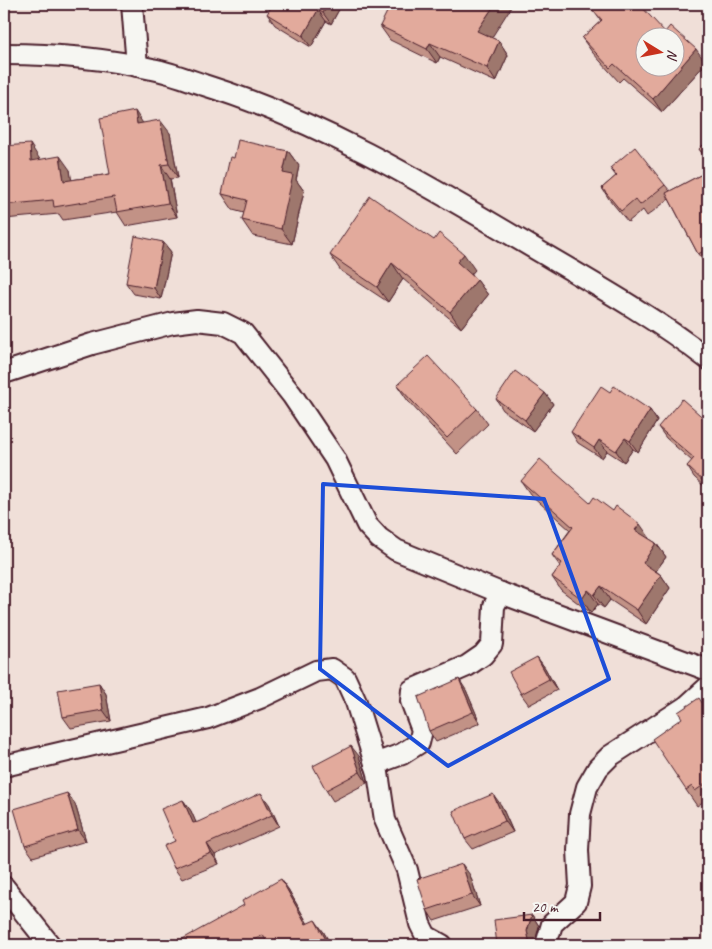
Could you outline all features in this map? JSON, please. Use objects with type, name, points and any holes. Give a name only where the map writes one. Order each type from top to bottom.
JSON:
[{"type":"street","points":[[132,4],[137,66]]},
{"type":"street","points":[[4,54],[95,60],[137,66],[181,78],[272,108],[382,160],[596,285],[686,342],[708,360]]},
{"type":"street","points":[[4,373],[92,344],[174,323],[197,320],[223,323],[243,333],[292,395],[335,459],[367,525],[379,538],[396,550],[501,593],[708,670]]},
{"type":"street","points":[[375,764],[402,754],[419,743],[422,730],[411,701],[412,690],[467,666],[483,655],[492,644],[494,606],[501,593]]},
{"type":"street","points":[[4,766],[208,718],[260,698],[316,671],[332,669],[345,678],[351,689],[375,764],[386,820],[407,870],[420,924],[426,936],[442,945]]},
{"type":"street","points":[[546,945],[552,924],[576,902],[580,886],[578,850],[580,814],[587,787],[598,768],[610,756],[688,706],[708,687]]},
{"type":"street","points":[[4,887],[50,945]]},
{"type":"highlighted area","points":[[323,484],[544,499],[609,679],[448,766],[320,669]]},
{"type":"building","points":[[273,4],[328,4],[323,13],[318,10],[303,36],[267,14]]},
{"type":"building","points":[[391,4],[406,4],[418,9],[422,4],[495,4],[477,31],[499,41],[487,68],[430,43],[427,49],[380,26]]},
{"type":"building","points":[[598,4],[639,4],[661,28],[634,28],[634,78],[671,78],[653,99],[614,64],[610,68],[582,38],[602,20],[592,9]]},
{"type":"building","points":[[684,38],[696,49],[684,63]]},
{"type":"building","points":[[135,111],[137,124],[160,120],[169,164],[161,165],[168,203],[117,212],[114,197],[54,207],[53,200],[4,205],[4,146],[30,144],[31,161],[60,156],[64,181],[110,174],[100,118]]},
{"type":"building","points":[[238,140],[288,151],[283,173],[293,175],[281,229],[242,220],[247,200],[222,194],[230,157],[234,158]]},
{"type":"building","points":[[708,140],[708,159],[699,149]]},
{"type":"building","points":[[635,147],[665,185],[640,205],[635,199],[621,211],[602,188],[617,175],[610,168]]},
{"type":"building","points":[[708,171],[708,249],[698,254],[666,193]]},
{"type":"building","points":[[370,196],[434,240],[439,233],[464,254],[457,262],[477,280],[450,312],[392,263],[377,287],[330,255]]},
{"type":"building","points":[[135,236],[163,242],[154,288],[126,283]]},
{"type":"building","points":[[428,356],[477,409],[447,438],[397,385]]},
{"type":"building","points":[[515,371],[545,393],[525,420],[496,399]]},
{"type":"building","points":[[601,386],[610,392],[614,386],[650,410],[630,441],[625,438],[616,451],[599,440],[594,448],[571,432]]},
{"type":"building","points":[[682,399],[708,422],[708,486],[687,466],[694,458],[658,427]]},
{"type":"building","points":[[540,459],[590,503],[594,497],[613,511],[616,506],[640,524],[635,530],[656,543],[643,563],[661,575],[637,610],[601,586],[594,595],[588,590],[582,599],[552,577],[562,563],[552,555],[573,527],[521,481]]},
{"type":"building","points":[[537,657],[549,679],[521,694],[509,672]]},
{"type":"building","points":[[459,679],[473,712],[429,731],[418,697]]},
{"type":"building","points":[[99,683],[103,710],[63,717],[58,690]]},
{"type":"building","points":[[699,698],[708,712],[708,782],[695,791],[692,786],[686,790],[652,739],[682,718],[678,712]]},
{"type":"building","points":[[351,746],[360,772],[326,790],[313,766]]},
{"type":"building","points":[[67,793],[78,830],[25,846],[14,809]]},
{"type":"building","points":[[261,793],[272,815],[207,844],[211,853],[174,868],[164,846],[175,841],[161,809],[183,800],[193,823]]},
{"type":"building","points":[[493,794],[505,821],[465,839],[453,811]]},
{"type":"building","points":[[462,864],[472,895],[427,910],[417,879]]},
{"type":"building","points":[[281,879],[306,924],[315,920],[329,945],[268,945],[263,935],[245,945],[182,945],[179,941],[244,905],[242,901]]},
{"type":"building","points":[[532,915],[527,931],[529,940],[497,945],[494,920]]},
{"type":"building","points":[[380,941],[383,945],[374,945]]}]
